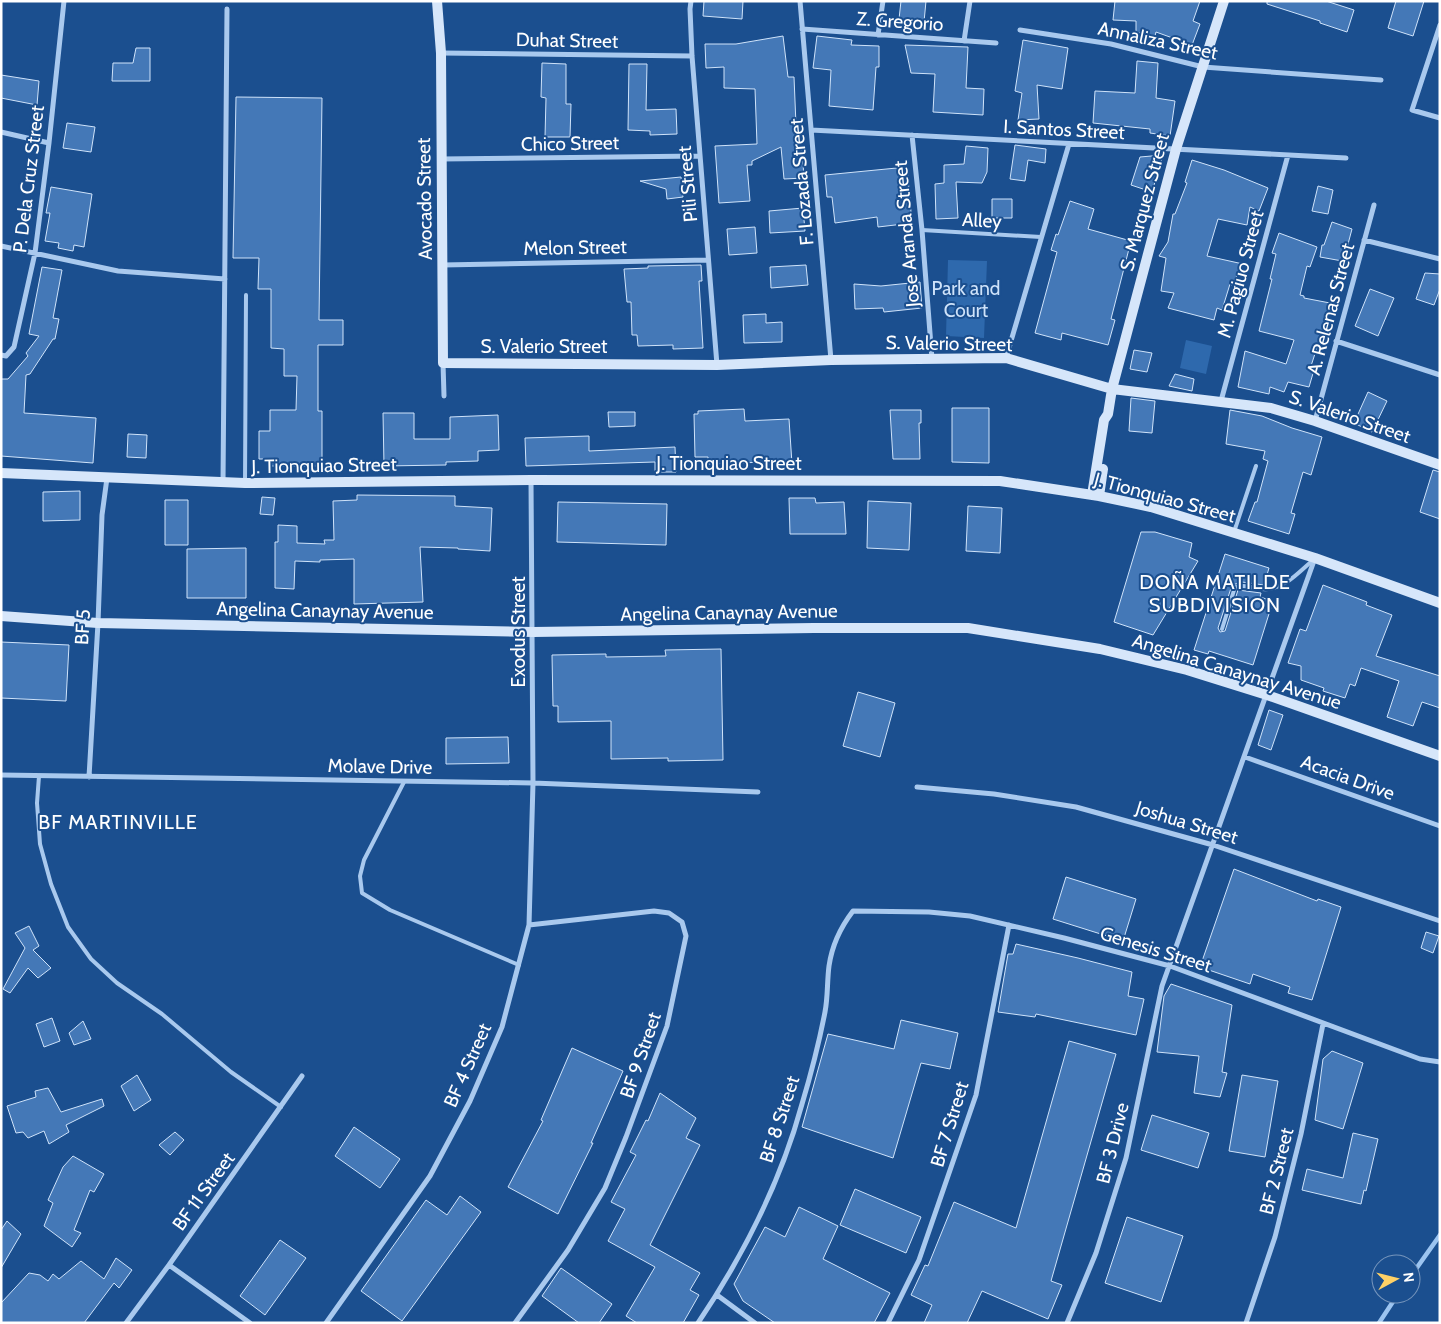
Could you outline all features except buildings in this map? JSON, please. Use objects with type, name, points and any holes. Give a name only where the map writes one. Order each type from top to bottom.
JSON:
[{"type":"street","name":"P. Dela Cruz Street","points":[[4,355],[14,347],[34,253],[49,143],[64,1]]},
{"type":"street","name":"Avocado Street","points":[[437,1],[441,53],[444,396]]},
{"type":"street","name":"Pili Street","points":[[691,1],[692,56],[716,365]]},
{"type":"street","name":"F. Lozada Street","points":[[800,1],[831,360]]},
{"type":"street","points":[[878,35],[883,1]]},
{"type":"street","points":[[964,41],[970,1]]},
{"type":"street","name":"S. Marquez Street","points":[[1096,495],[1104,420],[1108,414],[1112,389],[1176,149],[1224,1]]},
{"type":"street","points":[[223,483],[226,9]]},
{"type":"street","points":[[1440,25],[1412,110],[1440,118]]},
{"type":"street","name":"Z. Gregorio","points":[[802,29],[996,43]]},
{"type":"street","name":"Annaliza Street","points":[[1020,30],[1110,44],[1203,67],[1381,80]]},
{"type":"street","name":"Duhat Street","points":[[441,53],[692,56]]},
{"type":"street","name":"I. Santos Street","points":[[811,130],[1346,158]]},
{"type":"street","points":[[1,132],[49,143]]},
{"type":"street","name":"Jose Aranda Street","points":[[912,135],[922,230],[932,359]]},
{"type":"street","points":[[1006,358],[1069,144]]},
{"type":"street","name":"M. Pagiuo Street","points":[[1221,401],[1288,155]]},
{"type":"street","name":"Chico Street","points":[[441,160],[700,156]]},
{"type":"street","name":"A. Relenas Street","points":[[1314,421],[1374,205]]},
{"type":"street","points":[[1364,240],[1440,259]]},
{"type":"street","points":[[1,246],[118,271],[225,280]]},
{"type":"street","name":"Melon Street","points":[[442,265],[708,260]]},
{"type":"street","points":[[1336,341],[1440,374]]},
{"type":"street","name":"S. Valerio Street","points":[[443,363],[716,365],[831,360],[1006,358],[1112,389],[1271,408],[1440,465]]},
{"type":"street","name":"J. Tionquiao Street","points":[[1,473],[223,483],[531,480],[1000,481],[1096,495],[1151,507],[1315,558],[1440,603]]},
{"type":"street","name":"BF 5","points":[[89,777],[102,515],[107,478]]},
{"type":"street","name":"Exodus Street","points":[[531,480],[534,783]]},
{"type":"street","name":"BF 3 Drive","points":[[1067,1323],[1096,1254],[1126,1158],[1158,1000],[1315,558]]},
{"type":"street","name":"Angelina Canaynay Avenue","points":[[1,616],[98,623],[533,632],[968,628],[1100,649],[1188,670],[1266,694],[1440,756]]},
{"type":"street","name":"Acacia Drive","points":[[1245,757],[1440,826]]},
{"type":"street","name":"Molave Drive","points":[[1,774],[89,777],[534,783],[758,792]]},
{"type":"street","name":"BF 4 Street","points":[[326,1323],[434,1167],[470,1101],[502,1027],[529,925],[534,783]]},
{"type":"street","name":"Joshua Street","points":[[917,787],[994,794],[1076,807],[1214,845],[1440,921]]},
{"type":"street","name":"BF 9 Street","points":[[515,1323],[568,1250],[604,1188],[626,1137],[667,1026],[686,936],[682,922],[669,913],[654,912],[529,925]]},
{"type":"street","name":"Genesis Street","points":[[853,912],[929,912],[970,916],[1064,938],[1170,966],[1420,1059],[1440,1062]]},
{"type":"street","name":"BF 8 Street","points":[[698,1323],[717,1295],[759,1216],[786,1154],[802,1105],[826,1010],[829,966],[835,940],[842,926],[853,912]]},
{"type":"street","name":"BF 7 Street","points":[[888,1323],[920,1260],[976,1095],[1009,925]]},
{"type":"street","name":"BF 2 Street","points":[[1246,1323],[1275,1237],[1301,1134],[1323,1024]]},
{"type":"street","name":"BF 11 Street","points":[[126,1323],[302,1076]]},
{"type":"street","points":[[169,1265],[250,1323]]},
{"type":"street","points":[[717,1295],[755,1323]]},
{"type":"lane","name":"Alley","points":[[922,230],[1041,237]]},
{"type":"lane","points":[[245,483],[246,295]]},
{"type":"lane","points":[[1234,533],[1256,466]]},
{"type":"lane","points":[[1222,629],[1235,587],[1242,585],[1272,589],[1284,585],[1315,558]]},
{"type":"lane","points":[[39,776],[37,803],[40,844],[51,884],[68,927],[91,959],[117,983],[162,1014],[231,1072],[281,1107]]},
{"type":"lane","points":[[404,782],[364,860],[360,876],[362,893],[390,910],[519,965]]},
{"type":"green space","name":"Park and Court","points":[[948,260],[987,261],[984,338],[946,336]]},
{"type":"green space","points":[[1186,340],[1212,346],[1206,374],[1180,368]]},
{"type":"waterway","points":[[1421,1262],[1440,1235]]},
{"type":"waterway","points":[[1379,1323],[1391,1304]]},
{"type":"district","name":"DOÑA MATILDE SUBDIVISION","points":[[1215,594]]},
{"type":"district","name":"BF MARTINVILLE","points":[[118,822]]}]
